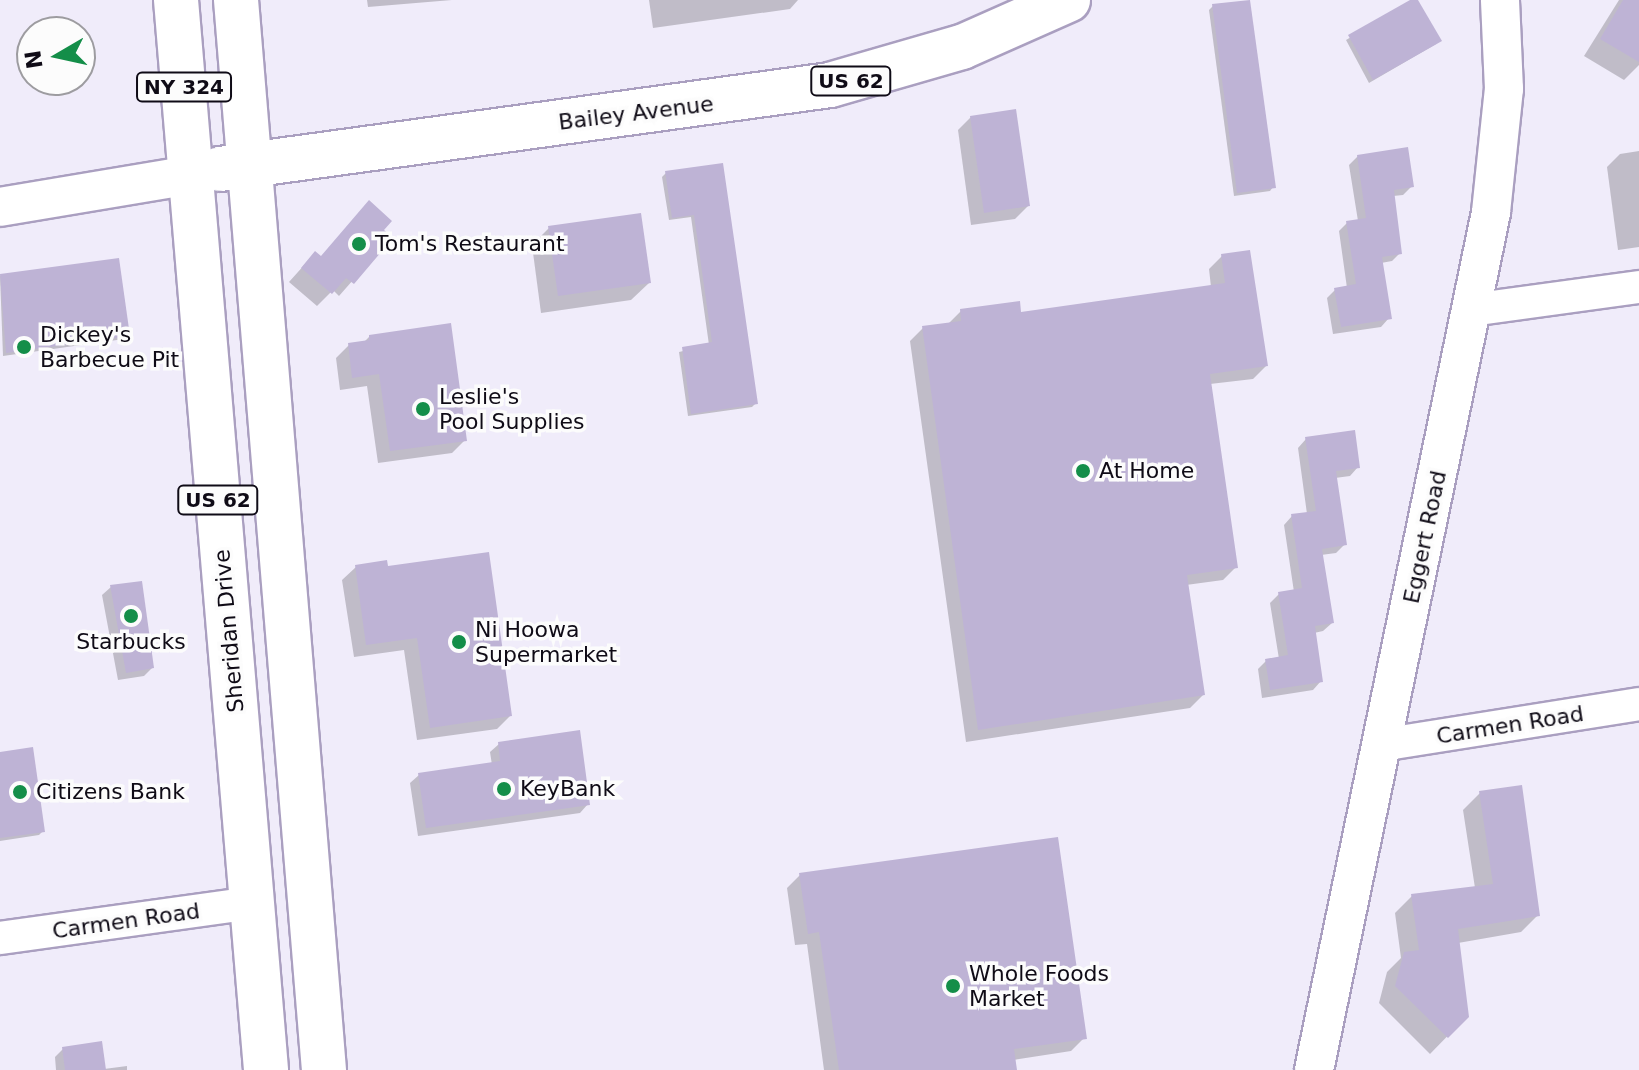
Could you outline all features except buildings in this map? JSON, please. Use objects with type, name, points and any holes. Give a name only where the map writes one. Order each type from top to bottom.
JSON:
[{"type":"main road","name":"Sheridan Drive","points":[[176,0],[266,1070]]},
{"type":"main road","name":"NY 324","points":[[236,0],[249,164]]},
{"type":"main road","name":"Bailey Avenue","points":[[191,175],[249,164],[830,85],[962,47],[1068,0]]},
{"type":"main road","name":"US 62","points":[[249,164],[324,1070]]},
{"type":"street","name":"Eggert Road","points":[[1314,1070],[1471,310],[1500,153],[1504,89],[1500,0]]},
{"type":"street","points":[[0,207],[191,175]]},
{"type":"street","points":[[1471,310],[1639,287]]},
{"type":"street","name":"Carmen Road","points":[[1381,745],[1639,704]]},
{"type":"street","name":"Carmen Road","points":[[0,938],[252,903]]},
{"type":"place","name":"Tom's Restaurant","points":[[359,244]]},
{"type":"place","name":"Dickey's Barbecue Pit","points":[[24,347]]},
{"type":"place","name":"Leslie's Pool Supplies","points":[[423,409]]},
{"type":"place","name":"At Home","points":[[1083,471]]},
{"type":"place","name":"Starbucks","points":[[131,616]]},
{"type":"place","name":"Ni Hoowa Supermarket","points":[[459,642]]},
{"type":"place","name":"KeyBank","points":[[504,789]]},
{"type":"place","name":"Citizens Bank","points":[[20,792]]},
{"type":"place","name":"Whole Foods Market","points":[[953,986]]}]
